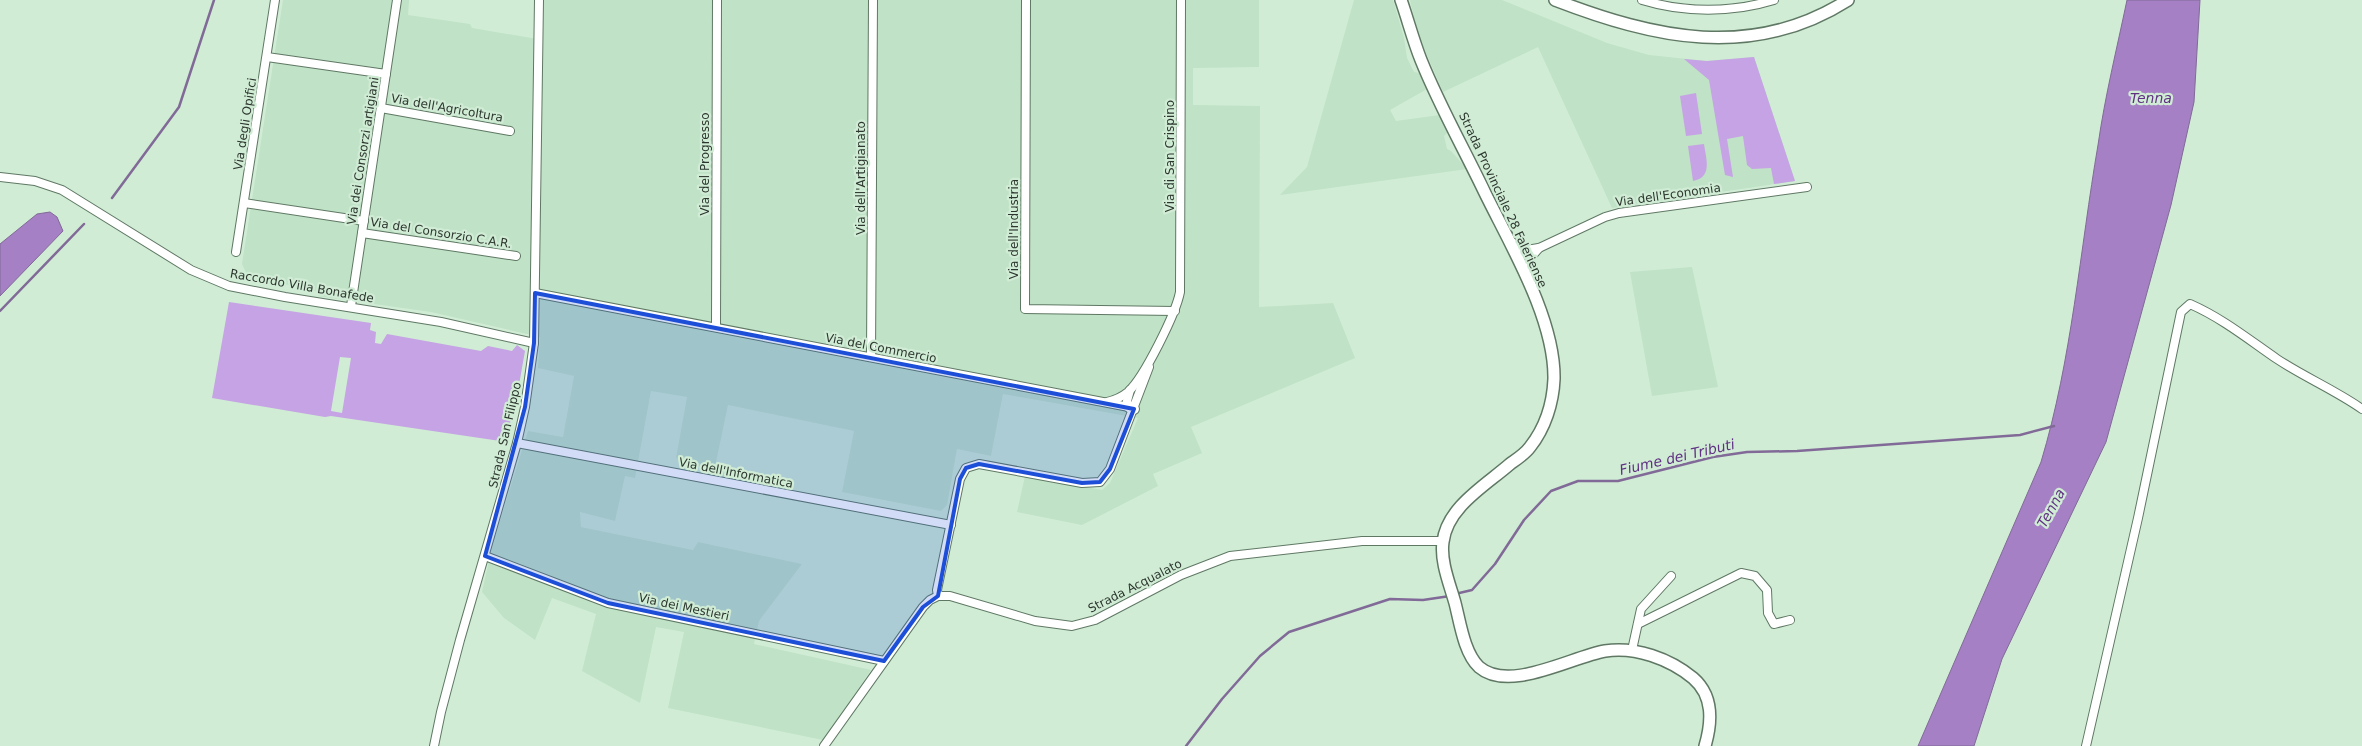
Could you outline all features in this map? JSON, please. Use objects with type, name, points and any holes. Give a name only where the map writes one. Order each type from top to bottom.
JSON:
[{"type":"main road","name":"Strada Provinciale 28 Faleriense","points":[[1401,0],[1421,61],[1528,281],[1553,354],[1554,382],[1550,407],[1529,449],[1463,503],[1448,526],[1442,541]]},
{"type":"main road","points":[[1555,0],[1631,26],[1673,35],[1717,39],[1760,35],[1799,25],[1848,0]]},
{"type":"main road","points":[[1442,541],[1447,573],[1470,655],[1480,668],[1498,676],[1517,676],[1605,651],[1632,650],[1660,659],[1684,671],[1698,683],[1709,701],[1711,724],[1705,746]]},
{"type":"street","name":"Via degli Opifici","points":[[236,252],[275,0]]},
{"type":"street","name":"Via dei Consorzi artigiani","points":[[351,306],[397,0]]},
{"type":"street","name":"Strada San Filippo","points":[[434,746],[440,712],[526,407],[534,343],[539,0]]},
{"type":"street","name":"Via del Progresso","points":[[716,328],[717,0]]},
{"type":"street","name":"Via dell'Artigianato","points":[[871,357],[873,0]]},
{"type":"street","name":"Via dell'Industria","points":[[1026,0],[1025,309],[1175,311]]},
{"type":"street","name":"Via di San Crispino","points":[[1175,311],[1180,292],[1181,0]]},
{"type":"street","points":[[1642,0],[1673,8],[1704,10],[1742,7],[1774,0]]},
{"type":"street","points":[[267,57],[386,74]]},
{"type":"street","name":"Via dell'Agricoltura","points":[[381,108],[510,131]]},
{"type":"street","name":"Raccordo Villa Bonafede","points":[[0,177],[35,181],[62,190],[191,270],[229,286],[451,324],[534,343]]},
{"type":"street","name":"Via dell'Economia","points":[[1530,253],[1605,217],[1619,213],[1807,187]]},
{"type":"street","points":[[244,203],[364,221]]},
{"type":"street","name":"Via del Consorzio C.A.R.","points":[[362,233],[516,256]]},
{"type":"street","points":[[1508,239],[1518,248],[1530,253]]},
{"type":"street","points":[[1520,265],[1520,258],[1530,253]]},
{"type":"street","points":[[1528,281],[1527,270],[1530,253]]},
{"type":"street","name":"Via del Commercio","points":[[535,293],[1132,408]]},
{"type":"street","points":[[2086,746],[2138,518],[2181,312],[2190,304],[2206,311],[2239,331],[2277,359],[2362,409]]},
{"type":"street","points":[[1132,408],[1127,401],[1130,390],[1152,356],[1175,311]]},
{"type":"street","points":[[824,746],[922,607],[938,596],[937,590],[960,479],[966,468],[972,464],[1090,484],[1100,482],[1110,469],[1152,356]]},
{"type":"street","points":[[1108,402],[1130,390]]},
{"type":"street","name":"Via dell'Informatica","points":[[517,443],[951,525]]},
{"type":"street","name":"Strada Acqualato","points":[[938,596],[966,600],[1036,621],[1072,626],[1095,620],[1181,575],[1230,556],[1362,541],[1442,541]]},
{"type":"street","name":"Via dei Mestieri","points":[[484,556],[608,603],[884,661]]},
{"type":"street","points":[[1638,624],[1741,574],[1755,576],[1767,590],[1768,613],[1774,624],[1790,620]]},
{"type":"street","points":[[1632,650],[1641,609],[1671,576]]},
{"type":"highlighted area","points":[[535,293],[1134,409],[1110,469],[1100,482],[1082,483],[979,464],[966,468],[960,479],[938,596],[923,607],[884,661],[608,603],[485,556],[525,407],[534,343]]},
{"type":"shaded area","points":[[283,0],[409,0],[408,15],[470,24],[472,28],[543,40],[544,0],[1259,0],[1259,67],[1193,68],[1193,105],[1260,106],[1259,307],[1333,303],[1355,358],[1191,427],[1202,453],[1153,474],[1158,486],[1082,525],[1017,512],[1025,476],[1102,490],[1110,483],[1138,418],[1003,394],[991,456],[957,449],[947,505],[941,511],[842,492],[854,431],[728,405],[715,467],[676,458],[687,397],[651,391],[635,478],[625,476],[615,521],[580,512],[581,527],[693,550],[698,542],[802,564],[759,621],[754,644],[871,670],[823,740],[668,708],[684,632],[656,627],[640,703],[582,671],[596,614],[552,598],[535,640],[504,618],[482,592],[493,543],[528,431],[563,437],[574,376],[538,368],[540,337],[431,312],[318,296],[318,292],[247,275],[242,264]]},
{"type":"shaded area","points":[[1354,0],[1393,0],[1404,38],[1407,58],[1414,72],[1419,73],[1427,89],[1390,110],[1396,121],[1440,115],[1448,132],[1444,136],[1447,149],[1467,169],[1280,195],[1307,167]]},
{"type":"shaded area","points":[[1410,0],[1502,0],[1607,43],[1649,55],[1706,61],[1754,57],[1795,181],[1612,208],[1538,47],[1443,92],[1418,34]]},
{"type":"shaded area","points":[[1754,57],[1795,181],[1774,184],[1771,168],[1752,169],[1747,165],[1743,136],[1727,139],[1733,177],[1725,175],[1709,80],[1684,59],[1707,61]]},
{"type":"shaded area","points":[[1696,93],[1702,134],[1686,136],[1680,96]]},
{"type":"shaded area","points":[[1704,144],[1707,161],[1706,171],[1703,176],[1693,181],[1688,146]]},
{"type":"shaded area","points":[[1692,267],[1718,387],[1652,396],[1630,272]]},
{"type":"shaded area","points":[[229,302],[371,323],[370,330],[376,332],[375,343],[381,344],[387,334],[481,351],[488,346],[512,351],[517,345],[525,351],[507,442],[331,416],[325,417],[212,398]],"holes":[[[340,357],[351,358],[342,413],[331,411]]]},
{"type":"water","name":"Tenna","points":[[2127,0],[2200,0],[2194,102],[2171,205],[2106,442],[2002,659],[1974,746],[1918,746],[2041,462],[2052,423],[2068,344],[2101,127]]},
{"type":"water","points":[[50,212],[57,217],[63,231],[0,296],[0,244],[37,214]]},
{"type":"waterway","points":[[112,198],[179,107],[214,0]]},
{"type":"waterway","points":[[0,311],[84,224]]},
{"type":"waterway","name":"Fiume dei Tributi","points":[[1455,594],[1472,590],[1495,564],[1524,520],[1551,491],[1578,481],[1618,481],[1713,457],[1747,452],[1797,451],[2020,435],[2054,426]]},
{"type":"waterway","name":"Fiume dei Tributi","points":[[1186,746],[1222,699],[1260,656],[1289,632],[1390,599],[1423,600],[1450,596]]}]
